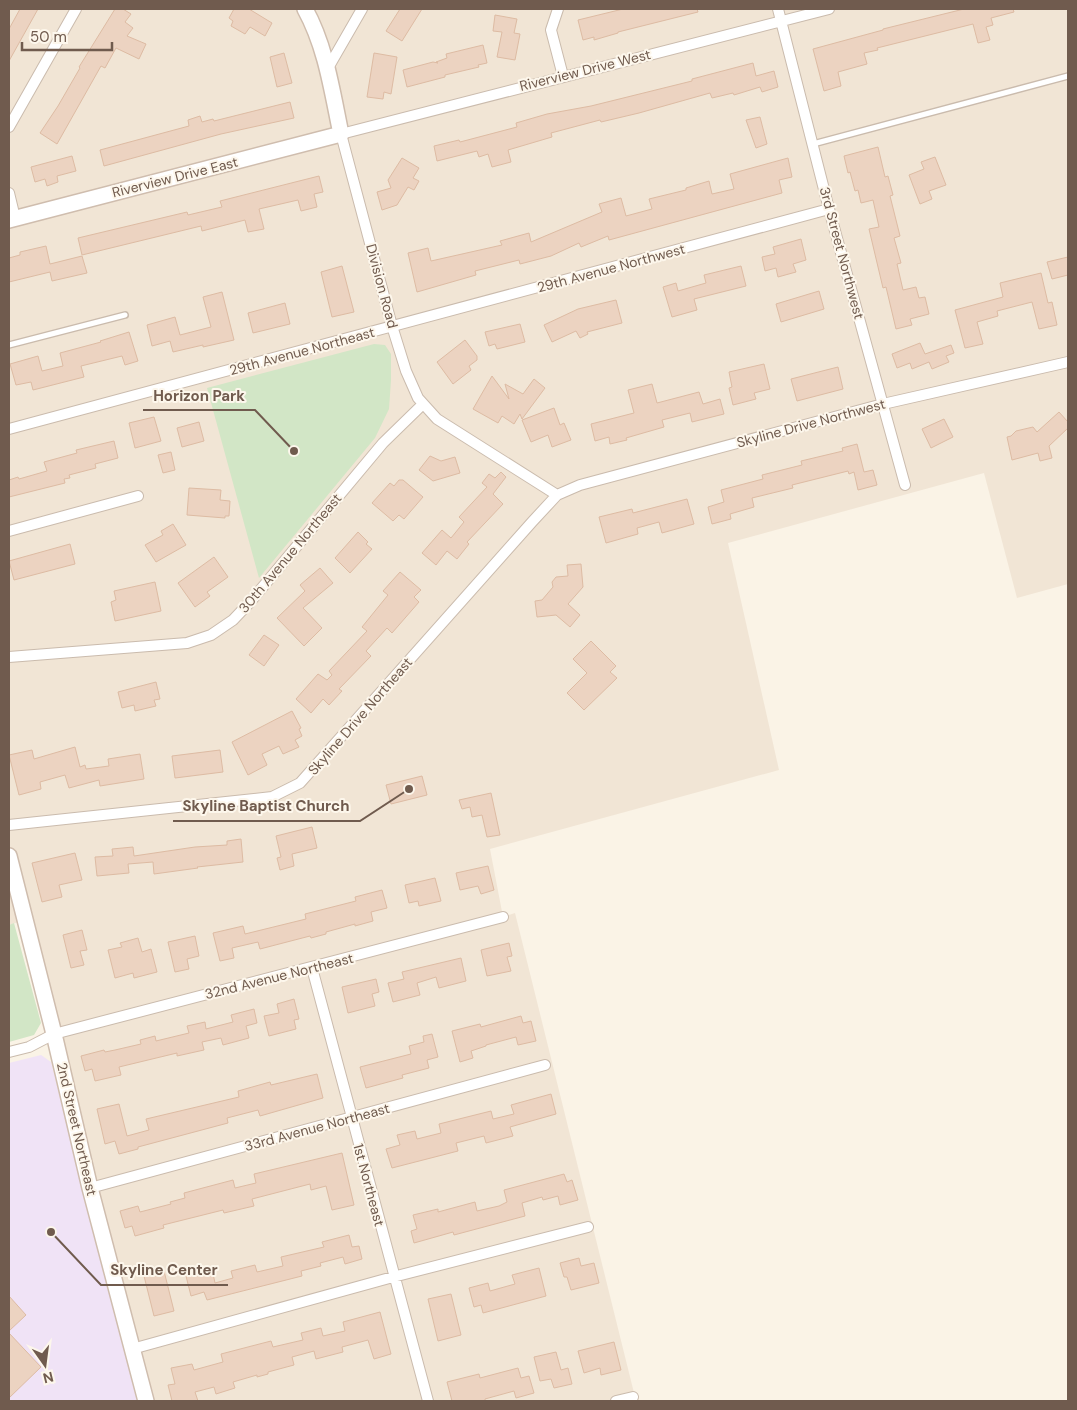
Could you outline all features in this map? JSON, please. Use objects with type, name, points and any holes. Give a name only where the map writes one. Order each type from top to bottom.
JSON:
[{"type":"street","points":[[9,127],[76,9]]},
{"type":"street","name":"Division Road","points":[[305,9],[314,25],[328,68],[341,134],[392,326],[406,372],[418,398],[437,419],[557,495]]},
{"type":"street","points":[[328,68],[362,9]]},
{"type":"street","points":[[558,9],[551,30],[563,76]]},
{"type":"street","name":"3rd Street Northwest","points":[[778,9],[829,209],[904,484]]},
{"type":"street","name":"Riverview Drive West","points":[[341,134],[829,9]]},
{"type":"street","name":"Riverview Drive East","points":[[12,219],[341,134]]},
{"type":"street","points":[[9,193],[12,219]]},
{"type":"street","name":"29th Avenue Northwest","points":[[392,326],[829,209]]},
{"type":"street","name":"29th Avenue Northeast","points":[[9,429],[392,326]]},
{"type":"street","name":"Skyline Drive Northwest","points":[[557,495],[580,485],[632,470],[883,404],[1068,362]]},
{"type":"street","name":"30th Avenue Northeast","points":[[9,657],[187,643],[211,635],[233,620],[251,601],[383,444],[423,404]]},
{"type":"street","name":"Skyline Drive Northeast","points":[[9,825],[272,797],[300,783],[557,495]]},
{"type":"street","points":[[9,531],[138,496]]},
{"type":"street","name":"2nd Street Northeast","points":[[9,856],[54,1034],[90,1188],[146,1401]]},
{"type":"street","name":"32nd Avenue Northeast","points":[[54,1034],[503,917]]},
{"type":"street","name":"1st Northeast","points":[[312,968],[428,1401]]},
{"type":"street","points":[[9,1052],[30,1047],[54,1034]]},
{"type":"street","name":"33rd Avenue Northeast","points":[[90,1188],[545,1065]]},
{"type":"street","points":[[132,1349],[394,1277],[588,1227]]},
{"type":"street","points":[[616,1401],[633,1397]]},
{"type":"lane","points":[[812,144],[1068,76]]},
{"type":"lane","points":[[9,345],[125,315]]},
{"type":"shaded area","points":[[9,9],[1068,9],[1068,584],[1017,598],[984,473],[728,543],[779,770],[490,849],[503,917],[515,913],[636,1401],[146,1401],[25,920],[9,925]]},
{"type":"shaded area","points":[[41,1055],[51,1062],[137,1401],[9,1401],[9,1063]]},
{"type":"green space","points":[[374,344],[385,345],[391,354],[389,409],[375,438],[259,578],[207,388]]},
{"type":"green space","points":[[14,923],[41,1023],[34,1035],[9,1042],[9,925]]},
{"type":"building","points":[[20,9],[38,9],[9,61],[9,29]]},
{"type":"building","points":[[115,9],[123,9],[131,14],[125,22],[133,28],[127,36],[146,44],[139,59],[116,48],[105,68],[101,66],[57,144],[40,133]]},
{"type":"building","points":[[234,9],[249,9],[272,23],[265,36],[250,27],[245,34],[231,26],[233,21],[229,18]]},
{"type":"building","points":[[400,9],[422,9],[402,41],[386,31]]},
{"type":"building","points":[[623,9],[697,9],[698,12],[594,40],[594,37],[583,40],[578,20]]},
{"type":"building","points":[[964,9],[1013,9],[1014,12],[991,18],[993,25],[986,27],[990,40],[978,43],[973,24],[864,53],[867,64],[838,72],[841,86],[824,91],[813,49]]},
{"type":"building","points":[[495,15],[517,19],[514,33],[520,34],[515,60],[497,57],[502,32],[493,31]]},
{"type":"building","points":[[483,45],[487,63],[478,65],[479,67],[407,87],[403,70],[433,62],[438,63],[436,62],[447,58],[446,54]]},
{"type":"building","points":[[284,53],[292,83],[277,87],[270,57]]},
{"type":"building","points":[[374,53],[397,57],[391,94],[384,92],[383,99],[367,97]]},
{"type":"building","points":[[753,63],[756,76],[774,71],[778,87],[762,92],[760,87],[734,95],[733,93],[712,98],[710,93],[639,113],[601,122],[600,120],[551,133],[552,137],[508,150],[511,162],[492,167],[488,154],[479,157],[477,151],[437,161],[434,146],[459,140],[460,142],[517,127],[516,123],[547,114],[591,106],[692,81],[692,79]]},
{"type":"building","points":[[290,102],[294,118],[221,134],[104,166],[100,150],[189,126],[188,120],[200,116],[202,122],[213,119],[214,121]]},
{"type":"building","points":[[760,117],[767,144],[756,148],[746,120]]},
{"type":"building","points":[[878,147],[885,177],[888,176],[893,195],[890,196],[900,236],[894,238],[901,263],[897,264],[903,290],[916,287],[919,298],[925,297],[929,314],[910,319],[912,325],[896,329],[886,287],[883,288],[869,229],[879,227],[873,200],[861,203],[858,190],[855,191],[850,172],[848,173],[844,156]]},
{"type":"building","points":[[72,156],[76,171],[57,176],[58,182],[47,186],[45,179],[35,182],[31,167]]},
{"type":"building","points":[[935,157],[946,185],[929,191],[932,199],[920,204],[909,175],[924,169],[921,162]]},
{"type":"building","points":[[402,158],[419,168],[413,178],[419,181],[414,190],[408,187],[397,205],[382,210],[377,192],[391,188],[388,180]]},
{"type":"building","points":[[788,158],[792,177],[779,180],[782,193],[609,240],[608,236],[581,247],[579,243],[551,256],[520,264],[519,260],[475,271],[476,275],[417,292],[408,253],[428,248],[431,261],[502,245],[500,241],[529,233],[531,242],[602,212],[599,204],[621,198],[626,216],[652,209],[649,199],[686,190],[686,188],[709,181],[712,194],[734,189],[730,174]]},
{"type":"building","points":[[319,176],[323,192],[314,194],[317,207],[301,211],[298,200],[259,209],[264,229],[248,232],[245,220],[202,231],[201,226],[82,255],[78,238],[187,212],[188,215],[222,207],[220,201]]},
{"type":"building","points":[[801,239],[806,260],[793,264],[796,272],[778,277],[776,268],[765,271],[762,257],[775,254],[773,247]]},
{"type":"building","points":[[46,246],[50,264],[82,256],[87,273],[52,281],[50,272],[9,282],[9,258],[20,255],[20,252]]},
{"type":"building","points":[[1068,257],[1068,275],[1052,279],[1047,262]]},
{"type":"building","points":[[342,266],[354,312],[332,317],[321,272]]},
{"type":"building","points":[[741,266],[746,286],[694,299],[697,310],[672,317],[663,287],[676,283],[678,291],[706,283],[704,275]]},
{"type":"building","points":[[1041,273],[1048,303],[1052,302],[1057,325],[1039,329],[1032,302],[997,311],[998,316],[977,322],[983,344],[965,348],[955,310],[1003,297],[1000,283]]},
{"type":"building","points":[[819,291],[824,309],[781,322],[776,304]]},
{"type":"building","points":[[222,292],[234,340],[173,352],[170,341],[152,346],[147,325],[175,317],[180,335],[211,327],[203,297]]},
{"type":"building","points":[[616,300],[622,323],[587,332],[588,334],[580,338],[576,331],[552,342],[544,325],[578,309]]},
{"type":"building","points":[[285,303],[290,324],[253,333],[248,313]]},
{"type":"building","points":[[520,324],[525,342],[497,349],[495,344],[489,346],[485,332]]},
{"type":"building","points":[[129,332],[138,361],[125,365],[122,356],[81,366],[84,377],[33,390],[31,382],[16,385],[10,364],[38,356],[42,371],[63,366],[60,353]]},
{"type":"building","points":[[465,340],[477,356],[477,360],[469,366],[471,370],[453,384],[437,362]]},
{"type":"building","points":[[920,343],[925,354],[951,345],[954,353],[946,356],[949,362],[932,369],[929,362],[912,369],[910,363],[897,368],[892,354]]},
{"type":"building","points":[[764,364],[770,389],[754,393],[756,399],[733,405],[729,388],[732,387],[729,372]]},
{"type":"building","points":[[838,367],[843,389],[797,401],[791,379]]},
{"type":"building","points":[[492,376],[509,399],[505,384],[523,394],[534,379],[545,388],[522,419],[520,414],[514,424],[502,416],[498,423],[473,409]]},
{"type":"building","points":[[652,384],[657,403],[699,392],[703,404],[720,399],[724,414],[692,422],[690,413],[662,420],[664,427],[626,438],[627,440],[610,444],[609,437],[595,441],[591,424],[634,413],[628,390]]},
{"type":"building","points":[[554,408],[560,425],[564,423],[571,440],[552,447],[548,435],[531,442],[522,420]]},
{"type":"building","points":[[1059,412],[1068,422],[1068,428],[1049,446],[1052,458],[1040,461],[1038,453],[1012,460],[1007,437],[1016,431],[1033,427],[1037,432]]},
{"type":"building","points":[[154,417],[161,441],[135,448],[129,423]]},
{"type":"building","points":[[944,419],[953,437],[931,448],[922,429]]},
{"type":"building","points":[[199,422],[204,441],[182,447],[177,428]]},
{"type":"building","points":[[114,441],[118,458],[95,464],[96,468],[69,475],[70,478],[64,479],[65,483],[9,497],[9,480],[47,471],[44,462],[77,453],[76,450]]},
{"type":"building","points":[[857,444],[864,472],[873,470],[877,485],[858,490],[854,472],[849,474],[848,471],[792,485],[793,488],[752,498],[754,507],[730,514],[731,519],[712,524],[708,507],[724,502],[721,490],[763,479],[762,475],[802,465],[801,461],[843,451],[842,448]]},
{"type":"building","points":[[171,452],[175,470],[163,473],[158,455]]},
{"type":"building","points":[[430,456],[441,461],[455,457],[460,473],[433,481],[419,470]]},
{"type":"building","points":[[501,472],[506,477],[493,494],[503,504],[467,542],[469,544],[457,559],[447,551],[436,565],[422,553],[442,530],[451,538],[464,522],[459,517],[487,487],[482,483],[489,474],[495,478]]},
{"type":"building","points":[[399,480],[403,480],[423,497],[404,519],[399,515],[393,521],[372,503],[390,483],[394,486]]},
{"type":"building","points":[[189,488],[221,490],[220,500],[230,501],[229,516],[225,516],[225,518],[187,515]]},
{"type":"building","points":[[687,499],[694,524],[662,533],[659,522],[637,528],[638,534],[606,543],[599,517],[632,509],[633,513]]},
{"type":"building","points":[[173,524],[186,545],[156,562],[145,545],[163,535],[161,531]]},
{"type":"building","points":[[358,532],[372,549],[350,573],[335,558]]},
{"type":"building","points":[[70,544],[75,564],[14,580],[9,561]]},
{"type":"building","points":[[214,557],[228,577],[207,592],[210,596],[195,607],[178,583]]},
{"type":"building","points":[[581,564],[583,587],[568,604],[580,615],[570,627],[556,615],[537,617],[535,601],[542,600],[553,587],[552,582],[556,577],[568,576],[567,565]]},
{"type":"building","points":[[320,568],[333,583],[303,608],[322,628],[304,646],[277,618],[305,591],[300,585]]},
{"type":"building","points":[[400,572],[421,590],[414,597],[419,602],[392,633],[387,628],[366,651],[371,656],[339,689],[342,691],[329,705],[323,699],[311,713],[296,699],[318,674],[327,680],[332,675],[329,671],[367,631],[362,627],[388,595],[383,591]]},
{"type":"building","points":[[155,582],[161,611],[115,621],[111,602],[116,600],[114,591]]},
{"type":"building","points":[[264,635],[279,645],[264,666],[249,655]]},
{"type":"building","points":[[591,641],[616,666],[610,672],[617,678],[584,710],[567,693],[587,673],[573,659]]},
{"type":"building","points":[[156,682],[160,699],[154,700],[156,706],[135,711],[134,705],[122,708],[118,692]]},
{"type":"building","points":[[292,711],[301,728],[299,729],[302,736],[295,740],[299,747],[283,754],[279,746],[262,754],[267,765],[248,775],[232,742]]},
{"type":"building","points":[[75,747],[80,767],[85,765],[86,769],[109,766],[108,759],[140,754],[144,779],[100,786],[99,780],[69,788],[65,775],[40,782],[41,789],[19,795],[9,755],[32,750],[34,759]]},
{"type":"building","points":[[220,750],[223,772],[175,778],[172,756]]},
{"type":"building","points":[[422,776],[427,795],[391,804],[386,785]]},
{"type":"building","points":[[491,793],[500,835],[487,837],[482,815],[472,817],[470,807],[462,809],[459,800]]},
{"type":"building","points":[[312,827],[317,848],[292,854],[294,866],[280,870],[277,858],[281,857],[276,836]]},
{"type":"building","points":[[241,839],[243,862],[154,874],[153,862],[128,864],[129,873],[97,876],[95,857],[113,856],[112,849],[133,847],[134,856],[195,847],[227,845],[227,841]]},
{"type":"building","points":[[75,853],[82,880],[59,885],[62,897],[42,902],[32,863]]},
{"type":"building","points":[[488,866],[494,890],[481,894],[478,886],[460,890],[456,873]]},
{"type":"building","points":[[435,878],[441,901],[419,906],[418,901],[409,903],[405,885]]},
{"type":"building","points":[[382,890],[387,908],[371,912],[373,921],[355,926],[355,924],[311,938],[310,936],[260,949],[258,942],[232,948],[234,958],[220,961],[213,933],[243,926],[245,934],[306,919],[305,914],[356,901],[355,897]]},
{"type":"building","points":[[82,930],[87,950],[80,951],[84,965],[71,968],[63,935]]},
{"type":"building","points":[[195,936],[199,956],[187,959],[189,969],[175,972],[168,942]]},
{"type":"building","points":[[138,938],[142,952],[151,949],[157,972],[134,978],[133,973],[115,978],[108,950],[122,947],[120,943]]},
{"type":"building","points":[[509,943],[512,956],[507,957],[511,971],[487,976],[481,950]]},
{"type":"building","points":[[461,958],[466,981],[439,988],[436,977],[417,983],[420,995],[393,1002],[388,983],[404,979],[402,972]]},
{"type":"building","points":[[376,979],[379,992],[372,994],[375,1006],[348,1013],[342,987]]},
{"type":"building","points":[[294,999],[299,1019],[294,1020],[296,1029],[269,1036],[264,1016],[279,1013],[277,1004]]},
{"type":"building","points":[[254,1009],[257,1023],[246,1026],[249,1038],[223,1045],[221,1038],[202,1042],[204,1050],[177,1056],[177,1053],[119,1067],[121,1075],[95,1081],[92,1069],[85,1071],[81,1056],[141,1044],[140,1040],[155,1036],[156,1041],[189,1033],[187,1026],[205,1022],[206,1029],[233,1022],[231,1015]]},
{"type":"building","points":[[521,1016],[523,1023],[531,1021],[536,1041],[518,1045],[516,1037],[486,1045],[471,1051],[473,1058],[460,1062],[452,1031],[480,1024],[481,1027]]},
{"type":"building","points":[[432,1034],[438,1057],[427,1060],[429,1068],[402,1075],[403,1078],[366,1088],[360,1067],[411,1054],[409,1046],[424,1042],[423,1036]]},
{"type":"building","points":[[317,1074],[323,1098],[260,1116],[258,1110],[227,1118],[228,1123],[138,1147],[138,1149],[119,1154],[115,1141],[105,1144],[97,1109],[119,1104],[127,1136],[149,1130],[146,1119],[239,1097],[238,1091],[270,1082],[271,1085]]},
{"type":"building","points":[[551,1094],[556,1114],[510,1127],[513,1136],[486,1143],[484,1136],[456,1143],[458,1151],[392,1168],[386,1149],[400,1145],[397,1135],[415,1131],[417,1139],[441,1133],[439,1124],[491,1111],[493,1119],[514,1114],[511,1105]]},
{"type":"building","points":[[342,1153],[354,1205],[332,1210],[326,1186],[311,1190],[310,1184],[252,1199],[254,1206],[224,1213],[223,1210],[163,1225],[164,1228],[135,1236],[132,1226],[125,1228],[120,1211],[138,1206],[140,1212],[171,1204],[170,1202],[185,1198],[184,1193],[233,1180],[235,1188],[256,1183],[254,1174]]},
{"type":"building","points":[[564,1174],[567,1182],[572,1180],[578,1200],[560,1205],[558,1196],[543,1200],[542,1197],[522,1203],[525,1216],[454,1235],[453,1232],[414,1243],[411,1231],[417,1229],[413,1215],[438,1209],[438,1212],[475,1202],[477,1211],[499,1206],[507,1202],[504,1190]]},
{"type":"building","points":[[349,1235],[352,1247],[359,1246],[362,1259],[345,1264],[343,1257],[320,1263],[321,1266],[301,1271],[302,1276],[207,1300],[204,1292],[191,1296],[186,1276],[212,1269],[215,1283],[233,1278],[231,1271],[255,1265],[257,1272],[283,1266],[281,1257],[324,1247],[322,1242]]},
{"type":"building","points":[[579,1258],[581,1266],[594,1263],[599,1283],[571,1290],[567,1277],[564,1277],[560,1263]]},
{"type":"building","points":[[163,1267],[174,1311],[154,1316],[143,1272]]},
{"type":"building","points":[[539,1268],[546,1296],[483,1313],[481,1305],[474,1307],[469,1288],[488,1283],[490,1291],[515,1284],[512,1275]]},
{"type":"building","points":[[451,1294],[461,1335],[438,1341],[428,1299]]},
{"type":"building","points":[[9,1296],[26,1315],[9,1331]]},
{"type":"building","points":[[380,1312],[391,1354],[374,1359],[368,1340],[342,1347],[343,1352],[316,1359],[314,1351],[292,1357],[294,1365],[268,1372],[268,1374],[233,1382],[235,1388],[216,1394],[214,1387],[195,1392],[198,1401],[172,1401],[168,1385],[175,1384],[171,1368],[192,1364],[194,1370],[223,1362],[221,1354],[271,1341],[273,1347],[303,1340],[301,1333],[321,1328],[323,1336],[345,1331],[343,1322]]},
{"type":"building","points":[[9,1333],[41,1367],[9,1398]]},
{"type":"building","points":[[614,1342],[621,1370],[601,1375],[600,1368],[584,1373],[578,1351]]},
{"type":"building","points":[[556,1352],[561,1370],[568,1368],[572,1384],[554,1388],[551,1379],[540,1381],[534,1357]]},
{"type":"building","points":[[518,1368],[521,1378],[529,1376],[534,1393],[516,1398],[514,1391],[485,1399],[485,1401],[452,1401],[447,1382],[479,1374],[480,1378]]},
{"type":"place","name":"Horizon Park","points":[[294,451]]},
{"type":"place","name":"Skyline Baptist Church","points":[[409,789]]},
{"type":"place","name":"Skyline Center","points":[[51,1232]]}]
